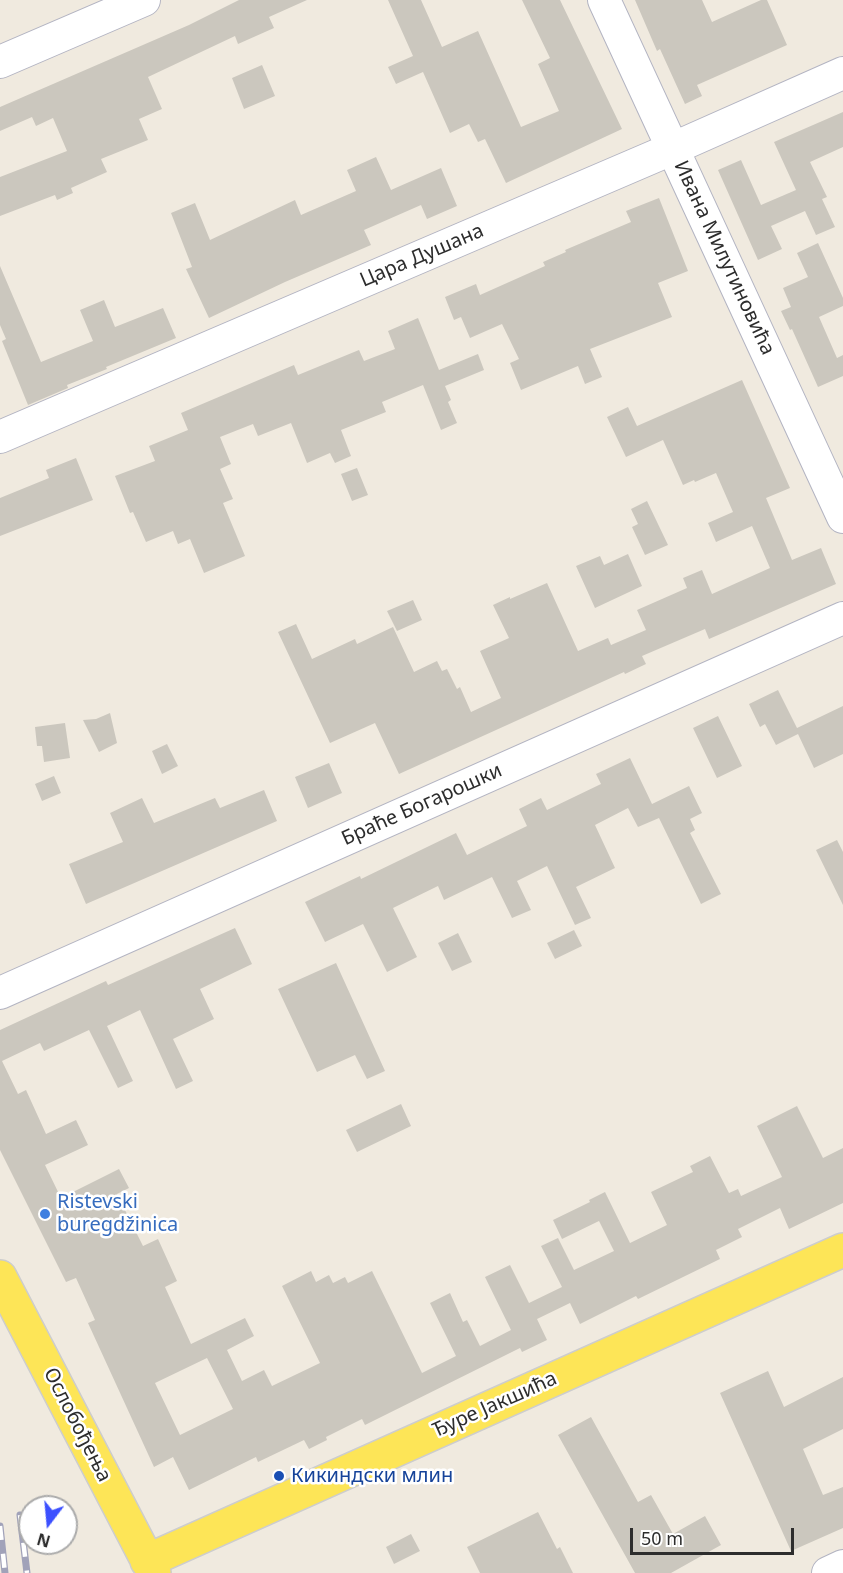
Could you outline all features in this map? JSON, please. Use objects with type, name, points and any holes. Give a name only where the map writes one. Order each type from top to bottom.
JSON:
[{"type":"main road","name":"Ђуре Јакшића","points":[[150,1567],[843,1250]]},
{"type":"main road","name":"Ослобођења","points":[[0,1277],[150,1567]]},
{"type":"street","points":[[0,62],[144,0]]},
{"type":"street","name":"Ивана Милутиновића","points":[[604,0],[843,517]]},
{"type":"street","name":"Цара Душана","points":[[0,437],[674,148],[843,73]]},
{"type":"street","name":"Браће Богарошки","points":[[0,993],[843,618]]},
{"type":"street","points":[[828,1573],[843,1566]]},
{"type":"building","points":[[239,0],[307,0],[269,17],[274,28],[238,44],[235,36],[148,77],[162,109],[139,119],[148,140],[101,159],[107,172],[71,188],[73,193],[57,200],[55,195],[0,216],[0,177],[67,151],[53,118],[36,126],[32,117],[0,131],[0,107],[189,25]]},
{"type":"building","points":[[388,0],[421,0],[442,47],[478,31],[521,127],[559,111],[538,64],[550,58],[522,0],[560,0],[622,129],[506,183],[485,139],[478,142],[469,124],[450,133],[423,72],[396,84],[388,67],[413,56]]},
{"type":"building","points":[[635,0],[702,0],[712,22],[761,0],[767,0],[787,45],[697,85],[702,96],[685,104],[660,49],[657,51]]},
{"type":"building","points":[[262,65],[275,96],[244,109],[232,78]]},
{"type":"building","points":[[843,112],[843,147],[810,162],[827,197],[822,199],[835,227],[816,235],[805,211],[771,226],[782,249],[758,260],[718,170],[741,160],[761,205],[796,190],[774,142]]},
{"type":"building","points":[[376,157],[391,190],[441,168],[457,206],[427,219],[421,205],[364,230],[371,245],[209,318],[186,269],[192,267],[171,213],[195,203],[210,240],[295,200],[301,215],[356,191],[347,170]]},
{"type":"building","points":[[659,198],[688,271],[658,283],[672,317],[590,349],[602,377],[585,384],[578,366],[521,390],[510,363],[519,359],[502,324],[470,338],[461,317],[454,320],[445,297],[476,284],[480,295],[545,266],[543,262],[566,252],[565,250],[631,222],[626,211]]},
{"type":"building","points":[[818,243],[843,298],[843,306],[819,317],[837,358],[843,355],[843,376],[818,387],[792,329],[790,330],[781,311],[791,307],[783,288],[808,277],[797,253]]},
{"type":"building","points":[[0,266],[41,362],[93,341],[80,310],[104,300],[115,327],[163,308],[176,338],[106,367],[107,369],[67,385],[68,388],[28,405],[2,341],[6,339],[0,325]]},
{"type":"building","points":[[418,318],[439,370],[478,354],[484,370],[445,386],[451,400],[448,402],[457,423],[441,430],[423,385],[382,402],[386,412],[341,430],[351,456],[335,463],[330,453],[307,463],[291,423],[258,436],[253,424],[220,437],[231,464],[220,469],[233,499],[223,503],[245,556],[204,573],[190,539],[178,544],[173,531],[146,542],[133,512],[130,513],[115,476],[155,461],[149,446],[188,430],[181,413],[294,365],[298,375],[359,350],[364,361],[395,349],[388,331]]},
{"type":"building","points":[[742,380],[790,488],[766,498],[792,560],[821,548],[836,584],[709,639],[705,629],[642,656],[646,664],[399,774],[375,723],[330,743],[278,632],[296,624],[312,659],[355,639],[357,644],[393,627],[414,672],[437,661],[442,671],[447,669],[457,689],[460,687],[471,712],[501,698],[480,651],[509,638],[493,605],[547,583],[578,651],[608,638],[611,645],[646,630],[637,610],[687,588],[683,578],[702,570],[712,594],[770,568],[752,526],[716,542],[708,523],[733,512],[716,473],[683,485],[663,440],[626,457],[607,417],[628,407],[637,426]]},
{"type":"building","points":[[76,458],[93,500],[0,536],[0,498],[49,478],[46,470]]},
{"type":"building","points":[[357,468],[368,495],[352,501],[341,474]]},
{"type":"building","points":[[647,501],[668,545],[645,555],[632,527],[638,524],[631,509]]},
{"type":"building","points":[[628,554],[642,586],[595,608],[576,566],[600,556],[604,565]]},
{"type":"building","points":[[413,600],[422,620],[397,631],[387,611]]},
{"type":"building","points":[[778,690],[797,728],[843,706],[843,754],[814,768],[798,734],[776,745],[765,724],[760,727],[749,704]]},
{"type":"building","points":[[110,713],[117,743],[99,752],[83,720],[96,719]]},
{"type":"building","points":[[718,716],[742,766],[717,778],[693,728]]},
{"type":"building","points":[[65,723],[70,758],[44,762],[42,746],[37,746],[35,727]]},
{"type":"building","points":[[167,744],[178,766],[162,774],[152,751]]},
{"type":"building","points":[[630,758],[652,804],[689,786],[702,813],[690,819],[695,830],[690,833],[721,894],[701,904],[659,818],[638,827],[628,808],[595,825],[615,868],[576,887],[591,918],[575,925],[547,866],[517,881],[531,910],[512,918],[492,877],[444,900],[438,886],[393,908],[417,957],[387,972],[363,924],[325,942],[305,902],[360,876],[361,879],[456,833],[467,855],[527,826],[519,809],[541,798],[547,810],[601,784],[596,774]]},
{"type":"building","points":[[329,763],[342,793],[308,808],[295,777]]},
{"type":"building","points":[[54,776],[61,793],[42,801],[35,784]]},
{"type":"building","points":[[264,790],[277,821],[86,904],[69,864],[123,842],[110,813],[142,798],[154,823],[215,798],[220,808]]},
{"type":"building","points":[[837,840],[843,852],[843,905],[816,850]]},
{"type":"building","points":[[235,928],[252,964],[200,989],[214,1019],[173,1039],[193,1081],[176,1089],[140,1010],[107,1026],[133,1081],[118,1088],[89,1030],[44,1051],[40,1043],[2,1061],[18,1094],[26,1090],[46,1134],[76,1120],[88,1145],[45,1165],[61,1198],[119,1169],[129,1188],[117,1194],[143,1246],[158,1239],[177,1281],[165,1287],[191,1344],[245,1318],[254,1336],[227,1350],[242,1381],[264,1370],[272,1386],[320,1363],[282,1286],[311,1271],[316,1282],[329,1275],[333,1283],[345,1277],[348,1283],[372,1271],[422,1373],[456,1356],[430,1303],[450,1293],[463,1322],[467,1320],[480,1346],[511,1330],[485,1277],[510,1265],[529,1303],[562,1287],[541,1246],[558,1238],[574,1270],[614,1251],[599,1221],[562,1239],[553,1220],[605,1192],[630,1243],[667,1225],[651,1192],[693,1172],[690,1166],[710,1156],[729,1193],[738,1189],[741,1196],[782,1177],[757,1126],[797,1106],[823,1158],[843,1148],[843,1203],[789,1229],[780,1208],[738,1229],[742,1237],[716,1250],[720,1259],[638,1299],[636,1296],[580,1324],[570,1303],[537,1319],[547,1340],[522,1352],[520,1348],[365,1425],[362,1419],[326,1437],[327,1440],[309,1449],[304,1440],[258,1462],[256,1457],[189,1490],[173,1457],[154,1467],[88,1323],[95,1320],[76,1278],[66,1282],[0,1150],[0,1030],[106,981],[108,985]],"holes":[[[207,1358],[233,1409],[180,1435],[155,1383]]]},
{"type":"building","points":[[574,930],[582,946],[555,959],[547,943]]},
{"type":"building","points":[[458,933],[472,962],[452,971],[438,943]]},
{"type":"building","points":[[336,963],[385,1071],[367,1079],[355,1055],[317,1072],[278,989]]},
{"type":"building","points":[[401,1104],[411,1126],[357,1152],[346,1130]]},
{"type":"building","points":[[768,1371],[784,1407],[843,1377],[843,1429],[803,1449],[823,1495],[843,1487],[843,1528],[791,1551],[720,1393]]},
{"type":"building","points":[[591,1417],[638,1502],[651,1495],[673,1534],[705,1516],[721,1545],[671,1573],[635,1573],[558,1435]]},
{"type":"building","points":[[538,1512],[557,1549],[560,1547],[573,1573],[480,1573],[467,1547]]},
{"type":"building","points":[[411,1534],[420,1551],[394,1564],[386,1547]]},
{"type":"railway","points":[[0,1526],[5,1573]]},
{"type":"railway","points":[[25,1555],[27,1573]]},
{"type":"place","name":"Ristevski buregdžinica","points":[[45,1214]]},
{"type":"place","name":"Кикиндски млин","points":[[279,1476]]}]
